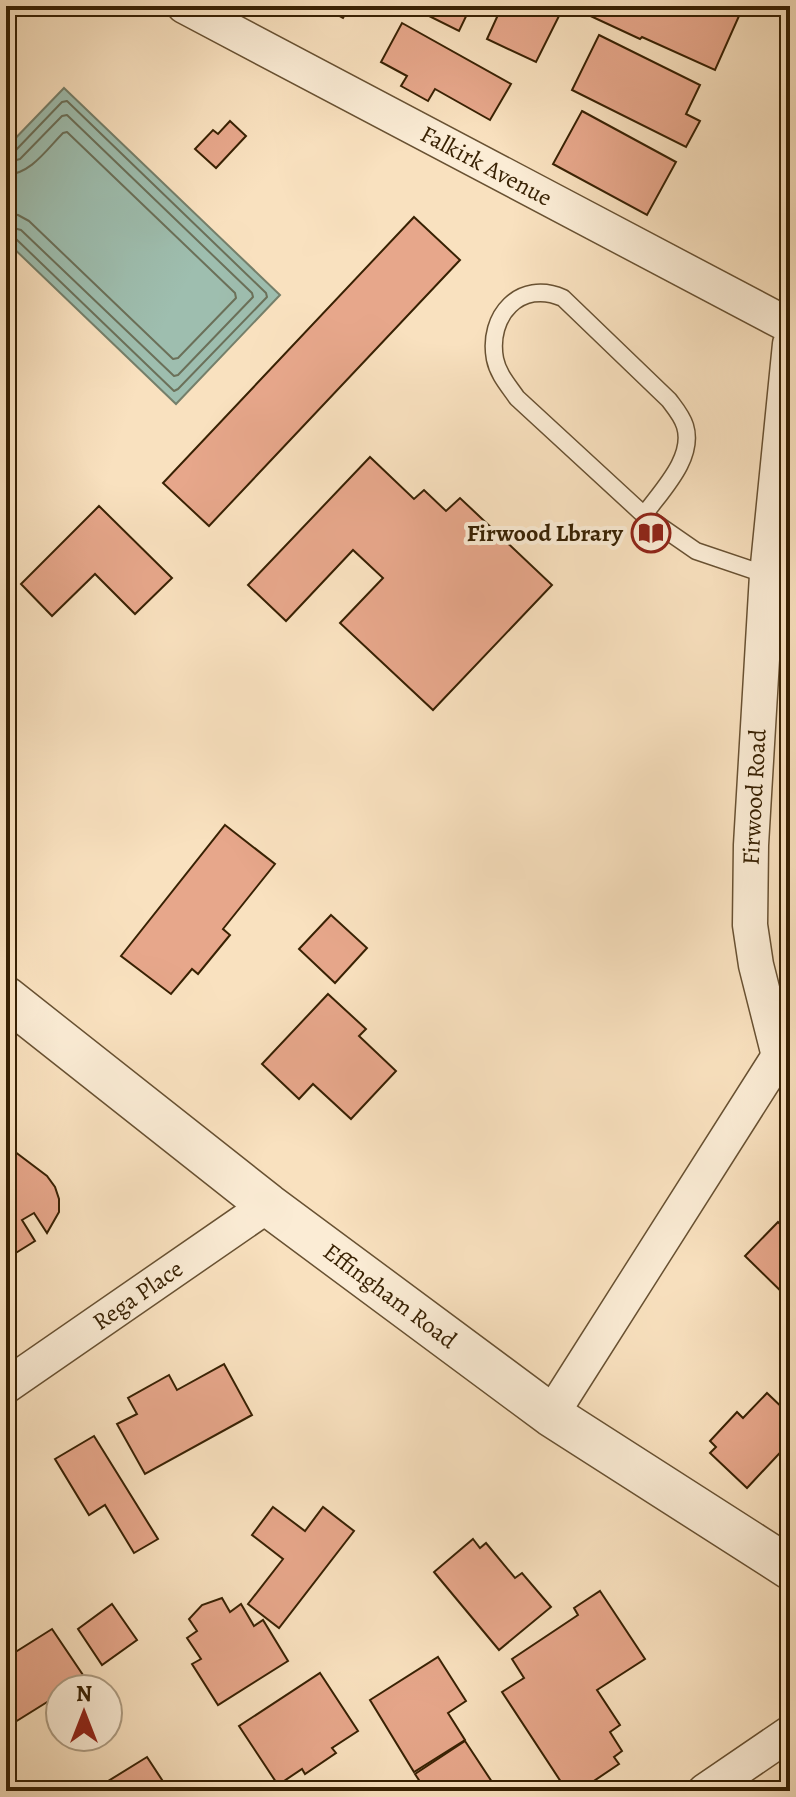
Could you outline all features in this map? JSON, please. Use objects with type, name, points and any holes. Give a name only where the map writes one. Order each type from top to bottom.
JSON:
[{"type":"street","name":"Falkirk Avenue","points":[[184,6],[790,326]]},
{"type":"street","name":"Firwood Road","points":[[551,1415],[784,1061],[756,965],[750,925],[751,845],[767,575],[790,344]]},
{"type":"street","name":"Effingham Road","points":[[6,998],[268,1205],[551,1415],[790,1568]]},
{"type":"street","name":"Rega Place","points":[[6,1386],[268,1205]]},
{"type":"street","points":[[705,1791],[790,1733]]},
{"type":"lane","points":[[644,515],[681,463],[687,431],[682,418],[669,400],[563,298],[536,291],[517,300],[499,319],[495,331],[496,362],[501,377],[517,398],[644,515],[696,551],[767,575]]},
{"type":"water","points":[[64,88],[280,295],[176,404],[6,241],[6,148]]},
{"type":"building","points":[[321,6],[350,6],[343,18]]},
{"type":"building","points":[[409,6],[471,6],[459,31]]},
{"type":"building","points":[[502,6],[549,6],[561,12],[536,62],[487,39]]},
{"type":"building","points":[[569,6],[716,6],[739,16],[715,70]]},
{"type":"building","points":[[402,23],[511,84],[490,120],[435,89],[428,101],[401,86],[407,76],[381,62]]},
{"type":"building","points":[[599,35],[700,85],[686,114],[700,121],[686,147],[572,90]]},
{"type":"building","points":[[582,111],[676,162],[647,215],[553,164]]},
{"type":"building","points":[[230,121],[246,136],[216,168],[195,149],[213,130],[218,134]]},
{"type":"building","points":[[414,217],[460,260],[209,526],[163,483]]},
{"type":"building","points":[[370,457],[414,499],[424,490],[446,511],[460,498],[552,585],[433,710],[340,623],[383,578],[353,550],[286,621],[248,585]]},
{"type":"building","points":[[99,506],[172,578],[135,614],[95,574],[52,616],[21,584]]},
{"type":"building","points":[[225,825],[275,864],[223,929],[230,935],[198,974],[192,969],[171,994],[121,956]]},
{"type":"building","points":[[331,915],[367,948],[335,983],[299,949]]},
{"type":"building","points":[[328,994],[366,1029],[359,1036],[396,1071],[351,1119],[313,1084],[299,1099],[262,1064]]},
{"type":"building","points":[[6,1145],[47,1176],[59,1199],[59,1212],[47,1233],[34,1213],[22,1220],[35,1241],[6,1259]]},
{"type":"building","points":[[778,1222],[790,1234],[790,1300],[745,1256]]},
{"type":"building","points":[[224,1364],[252,1415],[145,1474],[117,1424],[137,1414],[128,1398],[169,1375],[177,1390]]},
{"type":"building","points":[[767,1393],[790,1415],[790,1442],[747,1488],[710,1453],[716,1447],[710,1441],[737,1412],[743,1418]]},
{"type":"building","points":[[94,1436],[158,1539],[134,1553],[105,1505],[89,1515],[55,1459]]},
{"type":"building","points":[[273,1507],[305,1531],[323,1507],[354,1531],[279,1628],[248,1604],[283,1559],[252,1535]]},
{"type":"building","points":[[473,1539],[480,1548],[486,1543],[515,1578],[522,1573],[551,1607],[499,1650],[434,1572]]},
{"type":"building","points":[[600,1591],[645,1659],[597,1690],[620,1725],[610,1732],[622,1751],[614,1757],[619,1764],[579,1791],[567,1791],[502,1692],[524,1678],[512,1659],[578,1615],[574,1608]]},
{"type":"building","points":[[222,1598],[230,1612],[241,1604],[254,1626],[263,1620],[288,1661],[218,1705],[192,1664],[201,1659],[187,1638],[197,1631],[189,1619],[202,1605]]},
{"type":"building","points":[[112,1604],[137,1640],[102,1665],[78,1629]]},
{"type":"building","points":[[52,1629],[82,1673],[44,1673],[44,1704],[7,1727],[6,1658]]},
{"type":"building","points":[[438,1657],[466,1701],[448,1713],[465,1740],[414,1772],[370,1700]]},
{"type":"building","points":[[320,1673],[358,1731],[332,1748],[336,1753],[305,1774],[302,1769],[278,1785],[239,1726]]},
{"type":"building","points":[[465,1741],[498,1791],[426,1791],[415,1774]]},
{"type":"building","points":[[147,1757],[168,1789],[92,1791]]},
{"type":"place","name":"Firwood Lbrary","points":[[651,533]]}]
